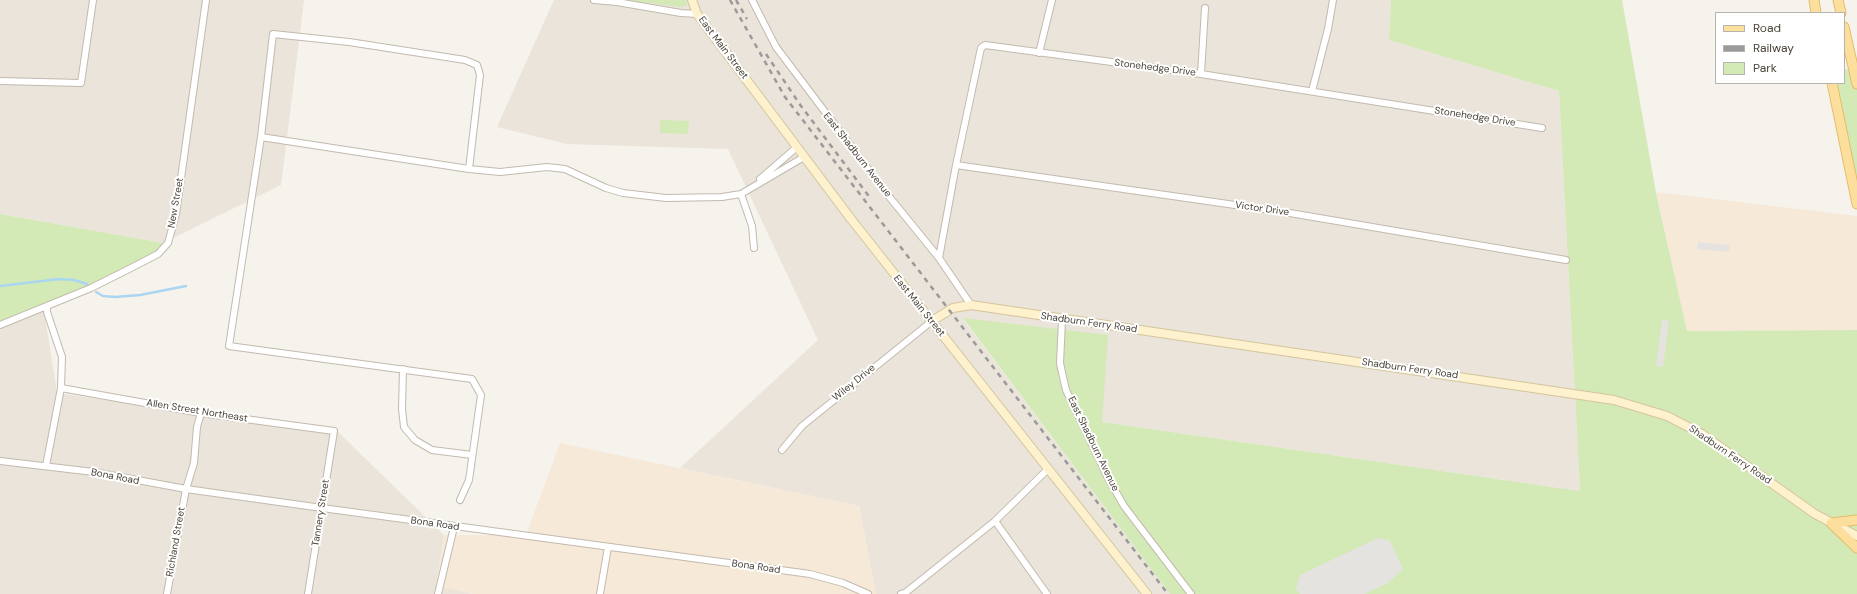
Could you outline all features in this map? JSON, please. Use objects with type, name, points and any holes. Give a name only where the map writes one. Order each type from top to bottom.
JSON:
[{"type":"main road","points":[[1814,0],[1816,12]]},
{"type":"main road","points":[[1838,0],[1841,12]]},
{"type":"main road","points":[[1845,31],[1857,84]]},
{"type":"main road","points":[[1832,84],[1857,204]]},
{"type":"main road","points":[[1832,523],[1857,520]]},
{"type":"main road","points":[[1832,523],[1857,548]]},
{"type":"street","points":[[0,81],[81,83],[93,0]]},
{"type":"street","name":"New Street","points":[[0,325],[90,288],[158,254],[168,243],[176,214],[206,0]]},
{"type":"street","points":[[594,0],[617,1],[656,10],[697,14]]},
{"type":"street","name":"East Main Street","points":[[692,0],[697,14],[858,229],[1147,594]]},
{"type":"street","name":"East Shadburn Avenue","points":[[752,0],[776,47],[886,194],[939,258],[971,305]]},
{"type":"street","points":[[1039,53],[1052,0]]},
{"type":"street","points":[[1312,91],[1328,29],[1333,0]]},
{"type":"street","points":[[1201,74],[1205,8]]},
{"type":"street","points":[[460,500],[469,480],[481,395],[472,379],[230,346],[261,137],[273,34],[348,42],[466,60],[477,66],[480,75],[469,169]]},
{"type":"street","name":"Stonehedge Drive","points":[[939,258],[956,165],[981,48],[985,45],[1201,74],[1542,128]]},
{"type":"street","points":[[261,137],[469,169],[500,172],[547,167],[565,169],[606,188],[623,193],[666,198],[722,197],[741,194],[755,184],[797,147]]},
{"type":"street","points":[[755,184],[804,157]]},
{"type":"street","name":"Victor Drive","points":[[956,165],[1284,212],[1566,260]]},
{"type":"street","points":[[741,194],[752,226],[754,248]]},
{"type":"street","name":"Shadburn Ferry Road","points":[[932,321],[953,308],[971,305],[1062,320],[1395,366],[1614,400],[1667,416],[1702,434],[1781,490],[1832,523],[1857,536]]},
{"type":"street","points":[[46,466],[61,388],[62,357],[47,312],[47,306]]},
{"type":"street","name":"East Shadburn Avenue","points":[[1062,320],[1060,363],[1066,390],[1105,474],[1124,506],[1191,594]]},
{"type":"street","name":"Wiley Drive","points":[[782,450],[802,426],[932,321]]},
{"type":"street","points":[[403,369],[402,409],[404,427],[416,440],[432,450],[472,455]]},
{"type":"street","name":"Allen Street Northeast","points":[[61,388],[200,412],[334,431]]},
{"type":"street","name":"Richland Street","points":[[167,594],[186,489],[194,463],[197,427],[200,412]]},
{"type":"street","name":"Tannery Street","points":[[308,594],[334,431]]},
{"type":"street","name":"Bona Road","points":[[0,461],[94,472],[186,489],[454,527],[810,574],[842,583],[868,594]]},
{"type":"street","points":[[901,594],[905,593],[995,521],[1048,469]]},
{"type":"street","points":[[995,521],[1047,594]]},
{"type":"street","points":[[438,594],[454,527]]},
{"type":"street","points":[[600,594],[608,547]]},
{"type":"shaded area","points":[[0,0],[304,0],[281,185],[163,243],[0,214]]},
{"type":"shaded area","points":[[554,0],[1391,0],[1389,40],[1559,91],[1580,491],[1102,422],[963,319],[1170,594],[876,594],[859,506],[680,468],[818,340],[728,149],[567,144],[497,127]]},
{"type":"shaded area","points":[[1656,192],[1857,216],[1857,330],[1687,331]]},
{"type":"shaded area","points":[[1698,242],[1730,245],[1729,252],[1697,249]]},
{"type":"shaded area","points":[[44,310],[57,393],[338,432],[444,535],[436,585],[473,594],[0,594],[0,326]]},
{"type":"shaded area","points":[[1662,320],[1669,321],[1663,367],[1656,366]]},
{"type":"shaded area","points":[[560,443],[859,506],[876,594],[473,594],[436,586],[444,535],[526,535]]},
{"type":"shaded area","points":[[1378,538],[1390,541],[1403,569],[1388,583],[1365,594],[1300,594],[1296,588],[1300,575]]},
{"type":"green space","points":[[626,0],[686,0],[687,2],[686,6],[681,7]]},
{"type":"green space","points":[[1391,0],[1622,0],[1656,193],[1687,331],[1857,330],[1857,594],[1170,594],[963,318],[1108,335],[1102,422],[1580,491],[1559,91],[1389,40]]},
{"type":"green space","points":[[1845,69],[1857,70],[1857,201],[1832,84],[1845,84]]},
{"type":"green space","points":[[660,120],[689,121],[688,134],[660,133]]},
{"type":"green space","points":[[0,214],[163,243],[150,260],[0,326]]},
{"type":"waterway","points":[[0,286],[59,279],[74,280],[87,284]]},
{"type":"waterway","points":[[96,292],[103,296],[115,297],[140,295],[186,286]]},
{"type":"railway","points":[[730,0],[785,97],[1168,594]]},
{"type":"railway","points":[[736,0],[747,19]]},
{"type":"railway","points":[[766,54],[801,106],[871,199]]}]
